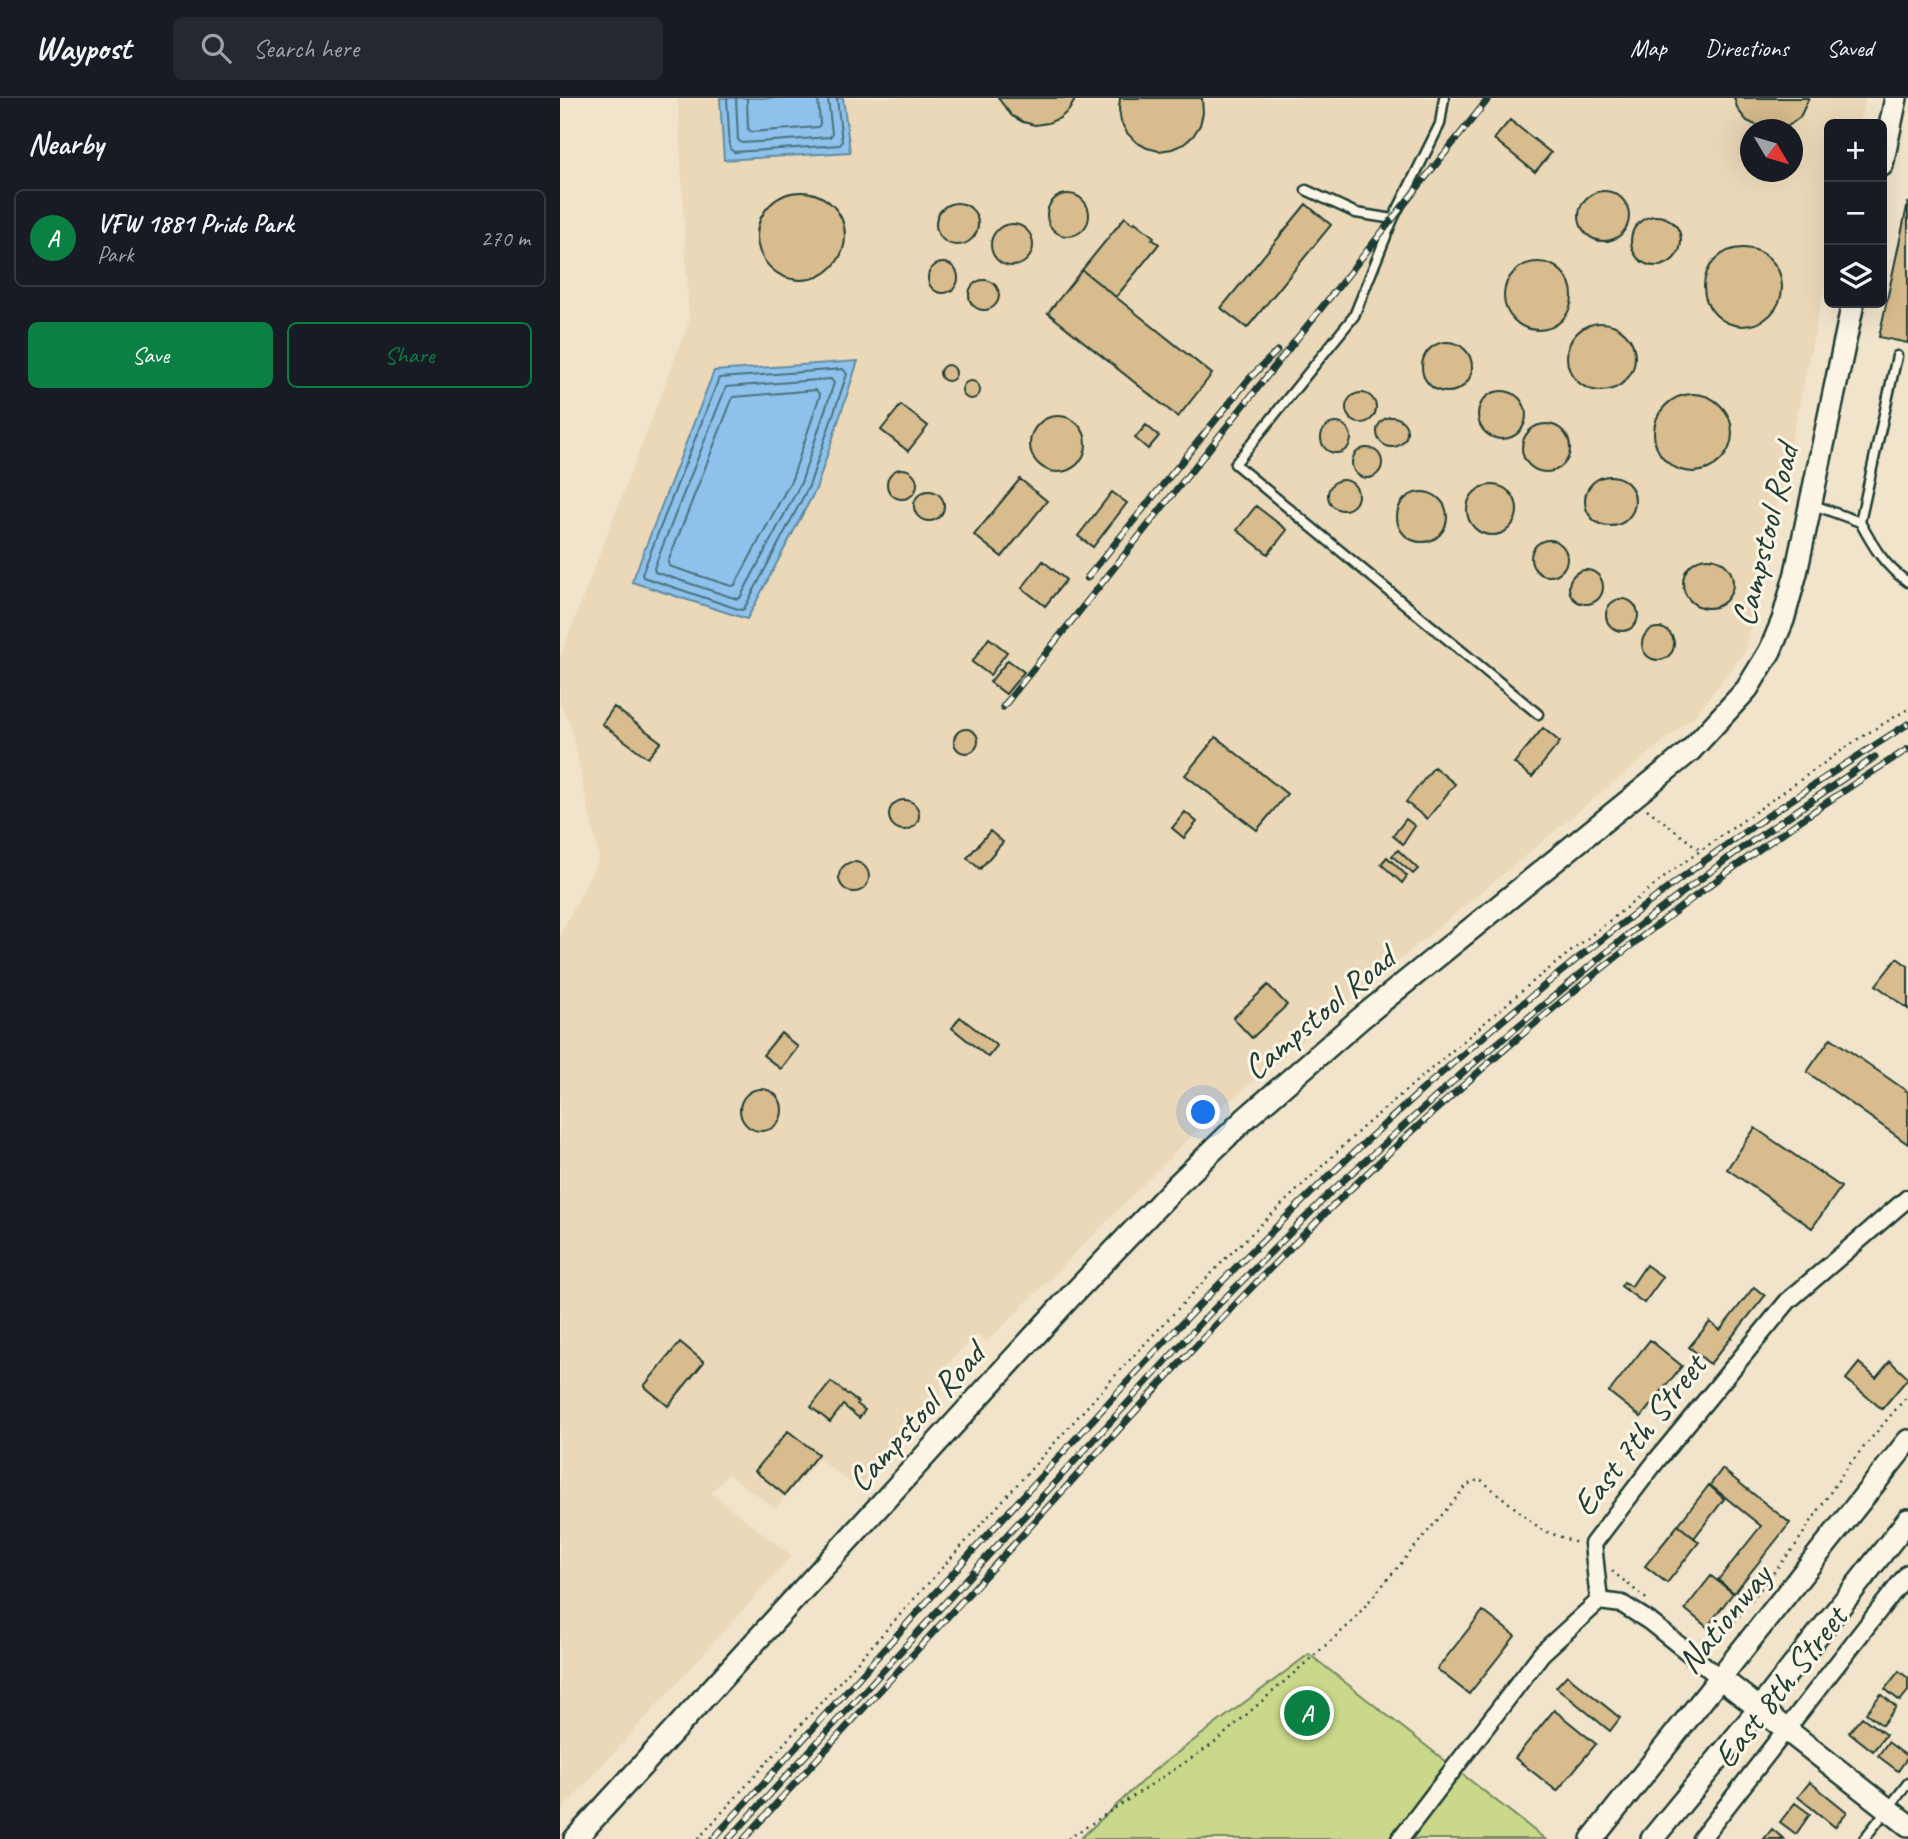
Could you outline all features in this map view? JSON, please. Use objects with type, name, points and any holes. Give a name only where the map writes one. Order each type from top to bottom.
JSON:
[{"type":"main road","points":[[1887,141],[1896,98]]},
{"type":"main road","name":"Campstool Road","points":[[575,1839],[1061,1307],[1178,1184],[1245,1119],[1360,1019],[1690,751],[1747,689],[1770,651],[1783,620],[1811,504],[1852,308]]},
{"type":"main road","name":"Nationway","points":[[1592,1839],[1908,1441]]},
{"type":"main road","points":[[1652,1839],[1760,1708],[1908,1520]]},
{"type":"main road","points":[[1719,1677],[1908,1825]]},
{"type":"street","name":"East 7th Street","points":[[1599,1601],[1593,1544],[1657,1460],[1788,1301],[1908,1198]]},
{"type":"street","name":"East 8th Street","points":[[1701,1839],[1908,1573]]},
{"type":"street","points":[[1400,1839],[1542,1653],[1599,1601],[1622,1604],[1649,1621],[1719,1677]]},
{"type":"lane","points":[[1444,98],[1440,124],[1394,219],[1354,316],[1235,464],[1538,714]]},
{"type":"lane","points":[[1306,190],[1356,213],[1394,219]]},
{"type":"lane","points":[[1860,522],[1897,356]]},
{"type":"lane","points":[[1811,504],[1860,522],[1877,553],[1895,574],[1908,582]]},
{"type":"lane","points":[[1864,1839],[1908,1783]]},
{"type":"path","points":[[698,1839],[1122,1368],[1227,1257],[1362,1128],[1519,993],[1700,851],[1858,739],[1908,709]]},
{"type":"path","points":[[1633,799],[1700,851]]},
{"type":"path","points":[[1695,1638],[1712,1642],[1726,1632],[1795,1546],[1847,1467],[1908,1395]]},
{"type":"path","points":[[1068,1839],[1213,1744],[1340,1632],[1384,1586],[1467,1485],[1480,1479],[1542,1530],[1578,1543],[1655,1606]]},
{"type":"shaded area","points":[[678,98],[1866,98],[1861,119],[1824,119],[1824,289],[1746,650],[1696,714],[1210,1117],[987,1342],[977,1334],[942,1369],[940,1398],[858,1488],[819,1459],[775,1508],[728,1474],[711,1493],[792,1556],[560,1812],[560,935],[599,858],[570,724],[560,704],[560,657],[689,322]]},
{"type":"green space","points":[[1309,1654],[1545,1839],[1080,1839],[1153,1771]]},
{"type":"water","points":[[720,98],[843,98],[850,152],[724,160]]},
{"type":"water","points":[[858,361],[816,489],[747,619],[632,582],[714,371]]},
{"type":"building","points":[[998,98],[1076,98],[1060,118],[1035,125],[1012,116]]},
{"type":"building","points":[[1120,98],[1202,98],[1203,113],[1200,125],[1184,144],[1159,151],[1147,148],[1127,133],[1121,122]]},
{"type":"building","points":[[1734,98],[1809,98],[1797,119],[1745,119],[1738,110]]},
{"type":"building","points":[[1510,120],[1551,153],[1535,172],[1494,139]]},
{"type":"building","points":[[1604,191],[1622,198],[1629,216],[1622,234],[1604,241],[1586,234],[1579,216],[1586,198]]},
{"type":"building","points":[[801,192],[818,195],[832,205],[842,219],[845,236],[842,253],[832,267],[818,277],[801,280],[784,277],[770,267],[760,253],[757,236],[760,219],[770,205],[784,195]]},
{"type":"building","points":[[1068,194],[1083,200],[1089,215],[1083,230],[1068,236],[1053,230],[1047,215],[1053,200]]},
{"type":"building","points":[[1908,202],[1908,343],[1879,337]]},
{"type":"building","points":[[957,203],[972,209],[978,224],[972,239],[957,245],[942,239],[936,224],[942,209]]},
{"type":"building","points":[[1306,204],[1331,225],[1247,328],[1221,308]]},
{"type":"building","points":[[1656,216],[1674,223],[1681,241],[1674,259],[1656,266],[1638,259],[1631,241],[1638,223]]},
{"type":"building","points":[[1125,217],[1154,237],[1152,239],[1159,244],[1116,297],[1082,270]]},
{"type":"building","points":[[1012,224],[1027,230],[1033,245],[1027,260],[1012,266],[997,260],[991,245],[997,230]]},
{"type":"building","points":[[1743,248],[1758,251],[1770,260],[1779,272],[1782,287],[1779,302],[1770,314],[1758,323],[1743,326],[1728,323],[1716,314],[1707,302],[1704,287],[1707,272],[1716,260],[1728,251]]},
{"type":"building","points":[[1538,262],[1551,265],[1562,272],[1569,283],[1572,296],[1569,309],[1562,320],[1551,327],[1538,330],[1525,327],[1514,320],[1507,309],[1504,296],[1507,283],[1514,272],[1525,265]]},
{"type":"building","points":[[943,263],[953,268],[958,278],[953,288],[943,293],[933,288],[928,278],[933,268]]},
{"type":"building","points":[[1082,270],[1212,374],[1178,417],[1048,313]]},
{"type":"building","points":[[984,280],[994,285],[999,295],[994,305],[984,310],[974,305],[969,295],[974,285]]},
{"type":"building","points":[[1601,323],[1614,326],[1625,333],[1632,344],[1635,357],[1632,370],[1625,381],[1614,388],[1601,391],[1588,388],[1577,381],[1570,370],[1567,357],[1570,344],[1577,333],[1588,326]]},
{"type":"building","points":[[1447,342],[1465,349],[1472,367],[1465,385],[1447,392],[1429,385],[1422,367],[1429,349]]},
{"type":"building","points":[[945,365],[951,365],[956,373],[954,379],[945,381],[940,376],[940,370]]},
{"type":"building","points":[[971,381],[977,384],[980,390],[977,396],[971,399],[965,396],[962,390],[965,384]]},
{"type":"building","points":[[1502,391],[1519,398],[1526,415],[1519,432],[1502,439],[1485,432],[1478,415],[1485,398]]},
{"type":"building","points":[[1361,393],[1371,398],[1376,408],[1371,418],[1361,423],[1351,418],[1346,408],[1351,398]]},
{"type":"building","points":[[1693,394],[1708,397],[1720,406],[1729,418],[1732,433],[1729,448],[1720,460],[1708,469],[1693,472],[1678,469],[1666,460],[1657,448],[1654,433],[1657,418],[1666,406],[1678,397]]},
{"type":"building","points":[[901,405],[928,426],[908,451],[881,430]]},
{"type":"building","points":[[1058,416],[1069,418],[1078,424],[1084,433],[1084,455],[1078,464],[1069,470],[1058,472],[1047,470],[1038,464],[1032,455],[1030,444],[1032,433],[1038,424],[1047,418]]},
{"type":"building","points":[[1392,417],[1402,422],[1407,432],[1402,442],[1392,447],[1382,442],[1377,432],[1382,422]]},
{"type":"building","points":[[1336,423],[1346,428],[1351,438],[1346,448],[1336,453],[1326,448],[1321,438],[1326,428]]},
{"type":"building","points":[[1546,424],[1563,431],[1570,448],[1563,465],[1546,472],[1529,465],[1522,448],[1529,431]]},
{"type":"building","points":[[1146,425],[1159,436],[1148,449],[1135,438]]},
{"type":"building","points":[[1367,448],[1377,453],[1382,463],[1377,473],[1367,478],[1357,473],[1352,463],[1357,453]]},
{"type":"building","points":[[902,469],[912,474],[917,484],[912,494],[902,499],[892,494],[887,484],[892,474]]},
{"type":"building","points":[[1610,476],[1628,483],[1635,501],[1628,519],[1610,526],[1592,519],[1585,501],[1592,483]]},
{"type":"building","points":[[1020,479],[1047,501],[1002,557],[974,535]]},
{"type":"building","points":[[1343,480],[1353,485],[1358,495],[1353,505],[1343,510],[1333,505],[1328,495],[1333,485]]},
{"type":"building","points":[[1492,485],[1510,492],[1517,510],[1510,528],[1492,535],[1474,528],[1467,510],[1474,492]]},
{"type":"building","points":[[929,491],[939,496],[944,506],[939,516],[929,521],[919,516],[914,506],[919,496]]},
{"type":"building","points":[[1112,492],[1127,503],[1093,547],[1078,536]]},
{"type":"building","points":[[1422,492],[1440,499],[1447,517],[1440,535],[1422,542],[1404,535],[1397,517],[1404,499]]},
{"type":"building","points":[[1256,506],[1287,530],[1268,554],[1237,530]]},
{"type":"building","points":[[1549,540],[1562,545],[1567,558],[1562,571],[1549,576],[1536,571],[1531,558],[1536,545]]},
{"type":"building","points":[[1708,558],[1726,565],[1733,583],[1726,601],[1708,608],[1690,601],[1683,583],[1690,565]]},
{"type":"building","points":[[1043,561],[1066,580],[1045,606],[1022,588]]},
{"type":"building","points":[[1586,570],[1598,575],[1603,587],[1598,599],[1586,604],[1574,599],[1569,587],[1574,575]]},
{"type":"building","points":[[1622,599],[1634,603],[1638,615],[1634,627],[1622,631],[1610,627],[1606,615],[1610,603]]},
{"type":"building","points":[[1658,628],[1670,632],[1674,644],[1670,656],[1658,660],[1646,656],[1642,644],[1646,632]]},
{"type":"building","points":[[989,638],[1007,652],[990,675],[972,662]]},
{"type":"building","points":[[1008,660],[1024,672],[1006,694],[990,682]]},
{"type":"building","points":[[614,707],[661,742],[648,758],[602,724]]},
{"type":"building","points":[[1543,728],[1560,742],[1532,777],[1514,763]]},
{"type":"building","points":[[966,729],[977,736],[978,741],[971,752],[966,753],[955,746],[954,741],[961,730]]},
{"type":"building","points":[[1216,737],[1287,794],[1257,830],[1185,775]]},
{"type":"building","points":[[1434,767],[1455,784],[1427,819],[1406,802]]},
{"type":"building","points":[[904,800],[914,805],[919,815],[914,825],[904,830],[894,825],[889,815],[894,805]]},
{"type":"building","points":[[1185,812],[1197,822],[1184,838],[1172,828]]},
{"type":"building","points":[[1406,819],[1415,826],[1403,844],[1393,836]]},
{"type":"building","points":[[990,831],[1003,842],[980,869],[967,858]]},
{"type":"building","points":[[1398,850],[1418,869],[1413,874],[1392,856]]},
{"type":"building","points":[[1387,857],[1407,876],[1402,883],[1381,864]]},
{"type":"building","points":[[854,862],[864,867],[869,877],[864,887],[854,892],[844,887],[839,877],[844,867]]},
{"type":"building","points":[[1897,958],[1908,966],[1908,1009],[1876,985]]},
{"type":"building","points":[[1268,985],[1287,1005],[1252,1038],[1233,1018]]},
{"type":"building","points":[[960,1017],[997,1046],[988,1057],[952,1028]]},
{"type":"building","points":[[781,1033],[798,1047],[781,1069],[763,1055]]},
{"type":"building","points":[[1831,1038],[1908,1092],[1908,1144],[1807,1072]]},
{"type":"building","points":[[761,1089],[776,1095],[782,1110],[776,1125],[761,1131],[746,1125],[740,1110],[746,1095]]},
{"type":"building","points":[[1755,1128],[1841,1187],[1812,1228],[1727,1169]]},
{"type":"building","points":[[1646,1265],[1663,1277],[1644,1303],[1621,1286],[1624,1282],[1631,1287]]},
{"type":"building","points":[[1754,1287],[1765,1296],[1710,1364],[1689,1347],[1710,1322],[1720,1330]]},
{"type":"building","points":[[1650,1340],[1682,1366],[1641,1417],[1609,1392]]},
{"type":"building","points":[[680,1342],[704,1362],[668,1406],[644,1386]]},
{"type":"building","points":[[1890,1361],[1908,1378],[1882,1409],[1846,1379],[1859,1363],[1876,1378]]},
{"type":"building","points":[[831,1382],[865,1410],[859,1418],[843,1405],[830,1422],[811,1407]]},
{"type":"building","points":[[788,1431],[818,1454],[785,1495],[755,1471]]},
{"type":"building","points":[[1722,1469],[1790,1523],[1734,1593],[1718,1580],[1761,1526],[1710,1485]]},
{"type":"building","points":[[1709,1485],[1724,1499],[1694,1538],[1678,1525]]},
{"type":"building","points":[[1678,1525],[1699,1542],[1667,1583],[1645,1566]]},
{"type":"building","points":[[1711,1576],[1733,1593],[1707,1627],[1685,1609]]},
{"type":"building","points":[[1483,1611],[1515,1636],[1469,1694],[1437,1669]]},
{"type":"building","points":[[1899,1671],[1908,1678],[1908,1691],[1900,1701],[1885,1689]]},
{"type":"building","points":[[1567,1675],[1620,1718],[1610,1731],[1556,1687]]},
{"type":"building","points":[[1881,1694],[1896,1707],[1882,1725],[1866,1713]]},
{"type":"building","points":[[1554,1710],[1596,1744],[1557,1791],[1515,1758]]},
{"type":"building","points":[[1862,1717],[1886,1735],[1873,1751],[1849,1732]]},
{"type":"building","points":[[1888,1742],[1908,1757],[1898,1771],[1878,1756]]},
{"type":"building","points":[[1810,1782],[1847,1812],[1835,1827],[1798,1797]]},
{"type":"building","points":[[1795,1803],[1810,1814],[1796,1834],[1780,1822]]},
{"type":"building","points":[[1772,1829],[1784,1839],[1764,1839]]},
{"type":"railway","points":[[1003,707],[1489,98]]},
{"type":"railway","points":[[1087,578],[1249,379],[1277,351]]},
{"type":"railway","points":[[713,1839],[1159,1348],[1253,1250],[1354,1153],[1458,1058],[1620,925],[1762,820],[1908,724]]},
{"type":"railway","points":[[744,1839],[1149,1396],[1302,1237],[1407,1136],[1543,1017],[1685,904],[1832,798],[1908,749]]},
{"type":"railway","points":[[729,1839],[1209,1314],[1333,1190],[1469,1067],[1637,927],[1735,853],[1875,757]]},
{"type":"place","name":"VFW 1881 Pride Park","points":[[1307,1713]]}]
